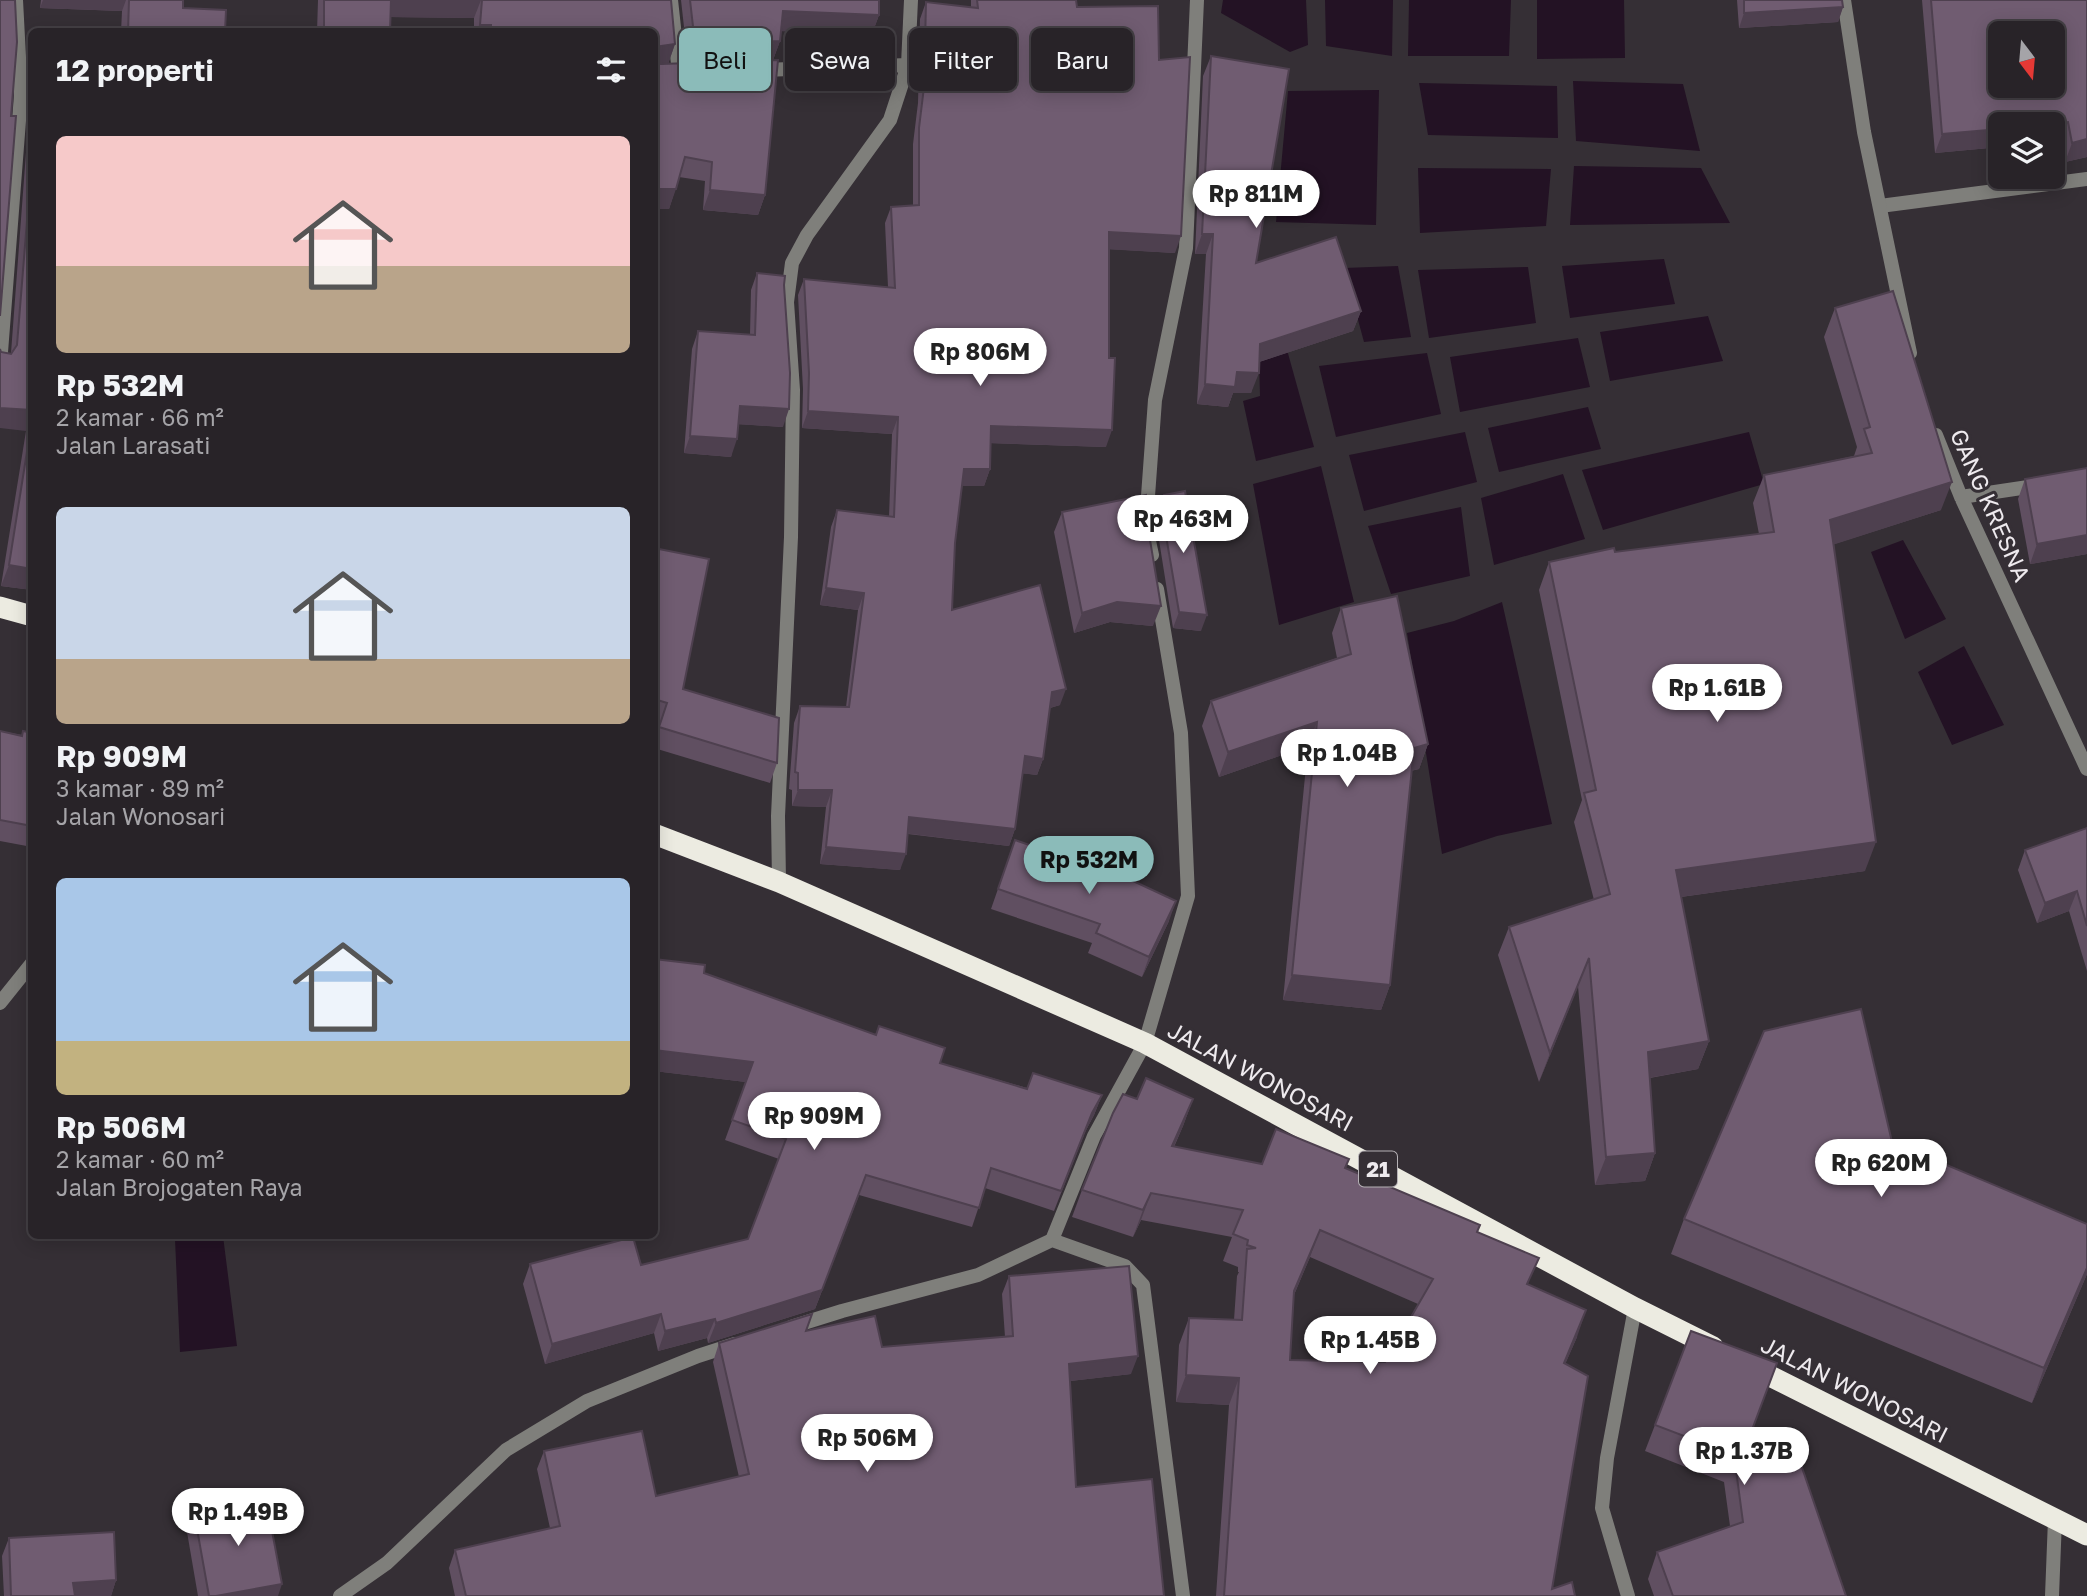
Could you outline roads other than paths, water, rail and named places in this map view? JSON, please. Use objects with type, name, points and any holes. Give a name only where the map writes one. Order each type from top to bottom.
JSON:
[{"type":"highway","points":[[0,607],[28,615]]},
{"type":"highway","name":"JALAN WONOSARI","points":[[658,836],[779,882],[1145,1043],[1635,1308],[2087,1535]]},
{"type":"street","points":[[0,365],[26,95],[16,0]]},
{"type":"street","points":[[671,0],[679,65]]},
{"type":"street","points":[[779,882],[778,816],[791,537],[793,390],[787,302],[792,263],[807,234],[890,120],[908,65],[911,0]]},
{"type":"street","points":[[776,1331],[978,1275],[1052,1240],[1094,1136],[1145,1043],[1188,896],[1181,733],[1149,541],[1148,496],[1155,400],[1186,248],[1197,0]]},
{"type":"street","points":[[1844,0],[1864,132],[1913,368]]},
{"type":"street","points":[[771,69],[908,65]]},
{"type":"street","points":[[1880,206],[2087,179]]},
{"type":"street","name":"GANG KRESNA","points":[[1929,420],[1961,497],[2087,769]]},
{"type":"street","points":[[1961,497],[2049,484]]},
{"type":"street","points":[[0,1003],[28,968]]},
{"type":"street","points":[[1052,1240],[1125,1266],[1143,1285],[1184,1596]]},
{"type":"street","points":[[1628,1596],[1602,1508],[1607,1458],[1635,1308]]},
{"type":"street","points":[[340,1596],[387,1563],[506,1450],[587,1401],[698,1356],[750,1339]]},
{"type":"street","points":[[2052,1596],[2055,1519]]}]
